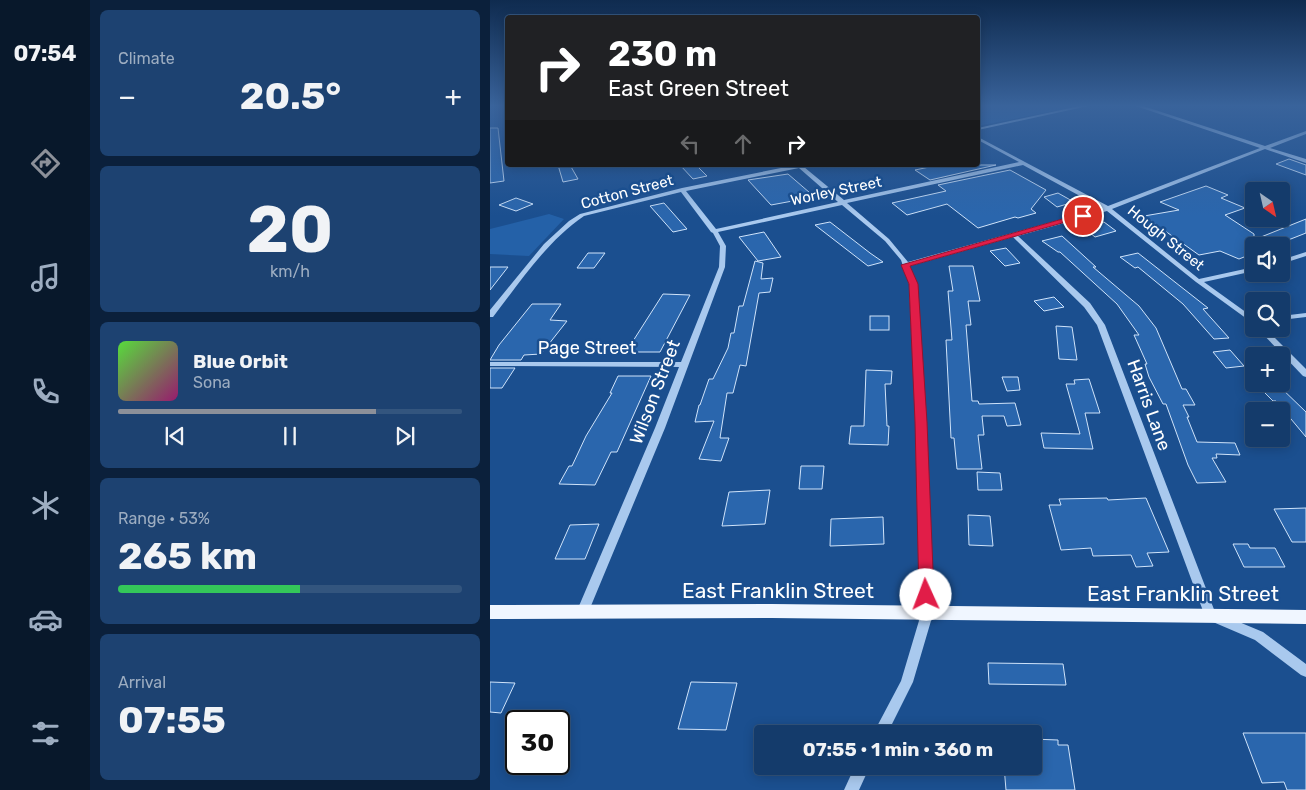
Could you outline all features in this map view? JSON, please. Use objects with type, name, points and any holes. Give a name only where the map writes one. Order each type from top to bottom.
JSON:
[{"type":"main road","name":"East Franklin Street","points":[[490,612],[772,611],[927,614],[1306,616]]},
{"type":"street","name":"Hough Street","points":[[985,142],[1107,208],[1198,281],[1245,315]]},
{"type":"street","points":[[1246,142],[1306,161]]},
{"type":"street","points":[[905,265],[1107,208],[1280,142]]},
{"type":"street","name":"Worley Street","points":[[713,231],[1023,163]]},
{"type":"street","name":"Cotton Street","points":[[490,315],[558,234],[574,219],[597,210],[792,167]]},
{"type":"street","points":[[804,167],[887,240],[905,265],[913,284],[927,614],[908,682],[885,725]]},
{"type":"street","name":"Wilson Street","points":[[582,613],[660,428],[722,267],[723,246],[682,190]]},
{"type":"street","name":"Harris Lane","points":[[1014,234],[1087,305],[1101,325],[1210,615]]},
{"type":"street","points":[[1290,259],[1306,254]]},
{"type":"street","points":[[1198,281],[1245,271]]},
{"type":"street","points":[[1290,317],[1306,315]]},
{"type":"street","points":[[1270,337],[1306,374]]},
{"type":"street","name":"Page Street","points":[[490,364],[684,365]]},
{"type":"street","points":[[1210,615],[1259,636],[1306,671]]},
{"type":"street","points":[[851,790],[858,775]]},
{"type":"shaded area","points":[[549,214],[564,219],[529,256],[490,254],[490,229]]},
{"type":"building","points":[[490,142],[500,142],[504,181],[490,183]]},
{"type":"building","points":[[1289,159],[1306,165],[1306,175],[1276,164]]},
{"type":"building","points":[[980,165],[996,165],[930,180],[915,170],[929,167],[980,167]]},
{"type":"building","points":[[559,167],[571,167],[578,179],[563,182]]},
{"type":"building","points":[[682,167],[698,167],[707,176],[693,179]]},
{"type":"building","points":[[1010,170],[1046,190],[1031,209],[1036,213],[978,228],[947,204],[907,215],[892,203],[946,191],[938,185]]},
{"type":"building","points":[[788,174],[817,199],[802,203],[798,200],[771,205],[748,180]]},
{"type":"building","points":[[1206,186],[1228,195],[1221,198],[1245,208],[1225,215],[1254,234],[1254,237],[1245,237],[1245,257],[1239,259],[1220,251],[1199,255],[1144,216],[1179,210],[1160,202]]},
{"type":"building","points":[[1058,193],[1074,202],[1057,207],[1044,197]]},
{"type":"building","points":[[516,198],[533,204],[516,211],[499,205]]},
{"type":"building","points":[[664,203],[687,229],[673,232],[650,206]]},
{"type":"building","points":[[1306,219],[1306,233],[1290,239],[1290,237],[1261,237],[1284,228],[1290,228],[1290,225]]},
{"type":"building","points":[[830,222],[883,262],[868,266],[815,225]]},
{"type":"building","points":[[1104,222],[1116,231],[1095,237],[1083,227]]},
{"type":"building","points":[[764,232],[781,257],[758,261],[739,237]]},
{"type":"building","points":[[1062,236],[1096,267],[1093,267],[1139,306],[1156,328],[1182,389],[1186,389],[1195,405],[1183,405],[1197,442],[1235,443],[1240,455],[1216,454],[1217,458],[1212,458],[1226,482],[1197,483],[1188,465],[1166,404],[1163,404],[1149,377],[1145,364],[1147,364],[1134,335],[1139,335],[1117,304],[1060,252],[1042,241]]},
{"type":"building","points":[[1006,248],[1020,263],[1005,266],[990,251]]},
{"type":"building","points":[[588,253],[605,253],[594,268],[577,268]]},
{"type":"building","points":[[1138,253],[1208,308],[1203,309],[1229,338],[1214,339],[1183,304],[1138,267],[1135,268],[1120,257]]},
{"type":"building","points":[[755,261],[763,263],[761,279],[773,278],[770,292],[759,293],[746,366],[740,365],[733,393],[727,393],[720,438],[729,438],[721,461],[699,459],[714,421],[695,422],[699,405],[709,379],[713,379],[728,348],[731,333],[734,333],[739,306],[743,306]]},
{"type":"building","points":[[949,266],[973,266],[980,301],[968,301],[971,325],[966,325],[972,401],[978,401],[979,404],[1015,403],[1021,425],[1007,426],[1004,416],[982,416],[984,435],[978,435],[982,469],[957,469],[954,438],[951,438],[946,340],[952,340],[948,291],[953,291]]},
{"type":"building","points":[[490,267],[508,267],[490,290]]},
{"type":"building","points":[[663,294],[690,295],[660,352],[626,352]]},
{"type":"building","points":[[1054,297],[1064,307],[1044,311],[1034,301]]},
{"type":"building","points":[[532,304],[561,304],[550,320],[567,321],[541,354],[524,355],[521,360],[490,360],[499,345]]},
{"type":"building","points":[[870,316],[889,316],[889,330],[870,330]]},
{"type":"building","points":[[1056,326],[1072,327],[1077,360],[1059,359]]},
{"type":"building","points":[[1230,350],[1244,366],[1226,368],[1213,352]]},
{"type":"building","points":[[490,368],[515,368],[502,388],[490,388]]},
{"type":"building","points":[[866,370],[892,371],[891,384],[885,384],[887,426],[889,426],[888,445],[849,444],[851,426],[864,426]]},
{"type":"building","points":[[618,376],[651,376],[617,452],[611,452],[595,485],[559,484],[569,466],[572,466],[586,436],[612,393],[610,393]]},
{"type":"building","points":[[1002,377],[1018,377],[1020,390],[1007,391]]},
{"type":"building","points":[[1089,379],[1100,413],[1085,413],[1093,449],[1044,448],[1041,433],[1080,434],[1066,384],[1075,384],[1074,380]]},
{"type":"building","points":[[1264,392],[1285,392],[1306,412],[1306,437],[1290,418],[1290,402],[1273,401]]},
{"type":"building","points":[[801,466],[824,466],[822,489],[799,489]]},
{"type":"building","points":[[977,472],[1000,473],[1002,490],[978,490]]},
{"type":"building","points":[[770,490],[765,524],[722,526],[729,492]]},
{"type":"building","points":[[1107,498],[1108,500],[1146,498],[1169,552],[1147,553],[1153,566],[1136,567],[1131,555],[1093,556],[1091,548],[1061,550],[1049,505],[1061,505],[1059,499]]},
{"type":"building","points":[[1306,508],[1306,542],[1292,542],[1274,509]]},
{"type":"building","points":[[968,515],[990,516],[993,546],[969,545]]},
{"type":"building","points":[[883,517],[884,544],[830,546],[831,519]]},
{"type":"building","points":[[599,524],[585,559],[555,559],[570,525]]},
{"type":"building","points":[[1233,544],[1248,544],[1250,548],[1275,548],[1285,567],[1244,567]]},
{"type":"building","points":[[988,663],[1063,664],[1066,685],[989,684]]},
{"type":"building","points":[[490,682],[515,683],[501,713],[490,712]]},
{"type":"building","points":[[691,682],[737,683],[726,730],[678,729]]},
{"type":"building","points":[[1243,733],[1306,733],[1306,790],[1287,790],[1284,782],[1262,783]]},
{"type":"building","points":[[1042,739],[1058,740],[1058,745],[1068,745],[1075,790],[1006,790],[1005,775],[1042,775]]},
{"type":"route","points":[[926,595],[921,422],[913,284],[905,265],[1083,216]]}]
